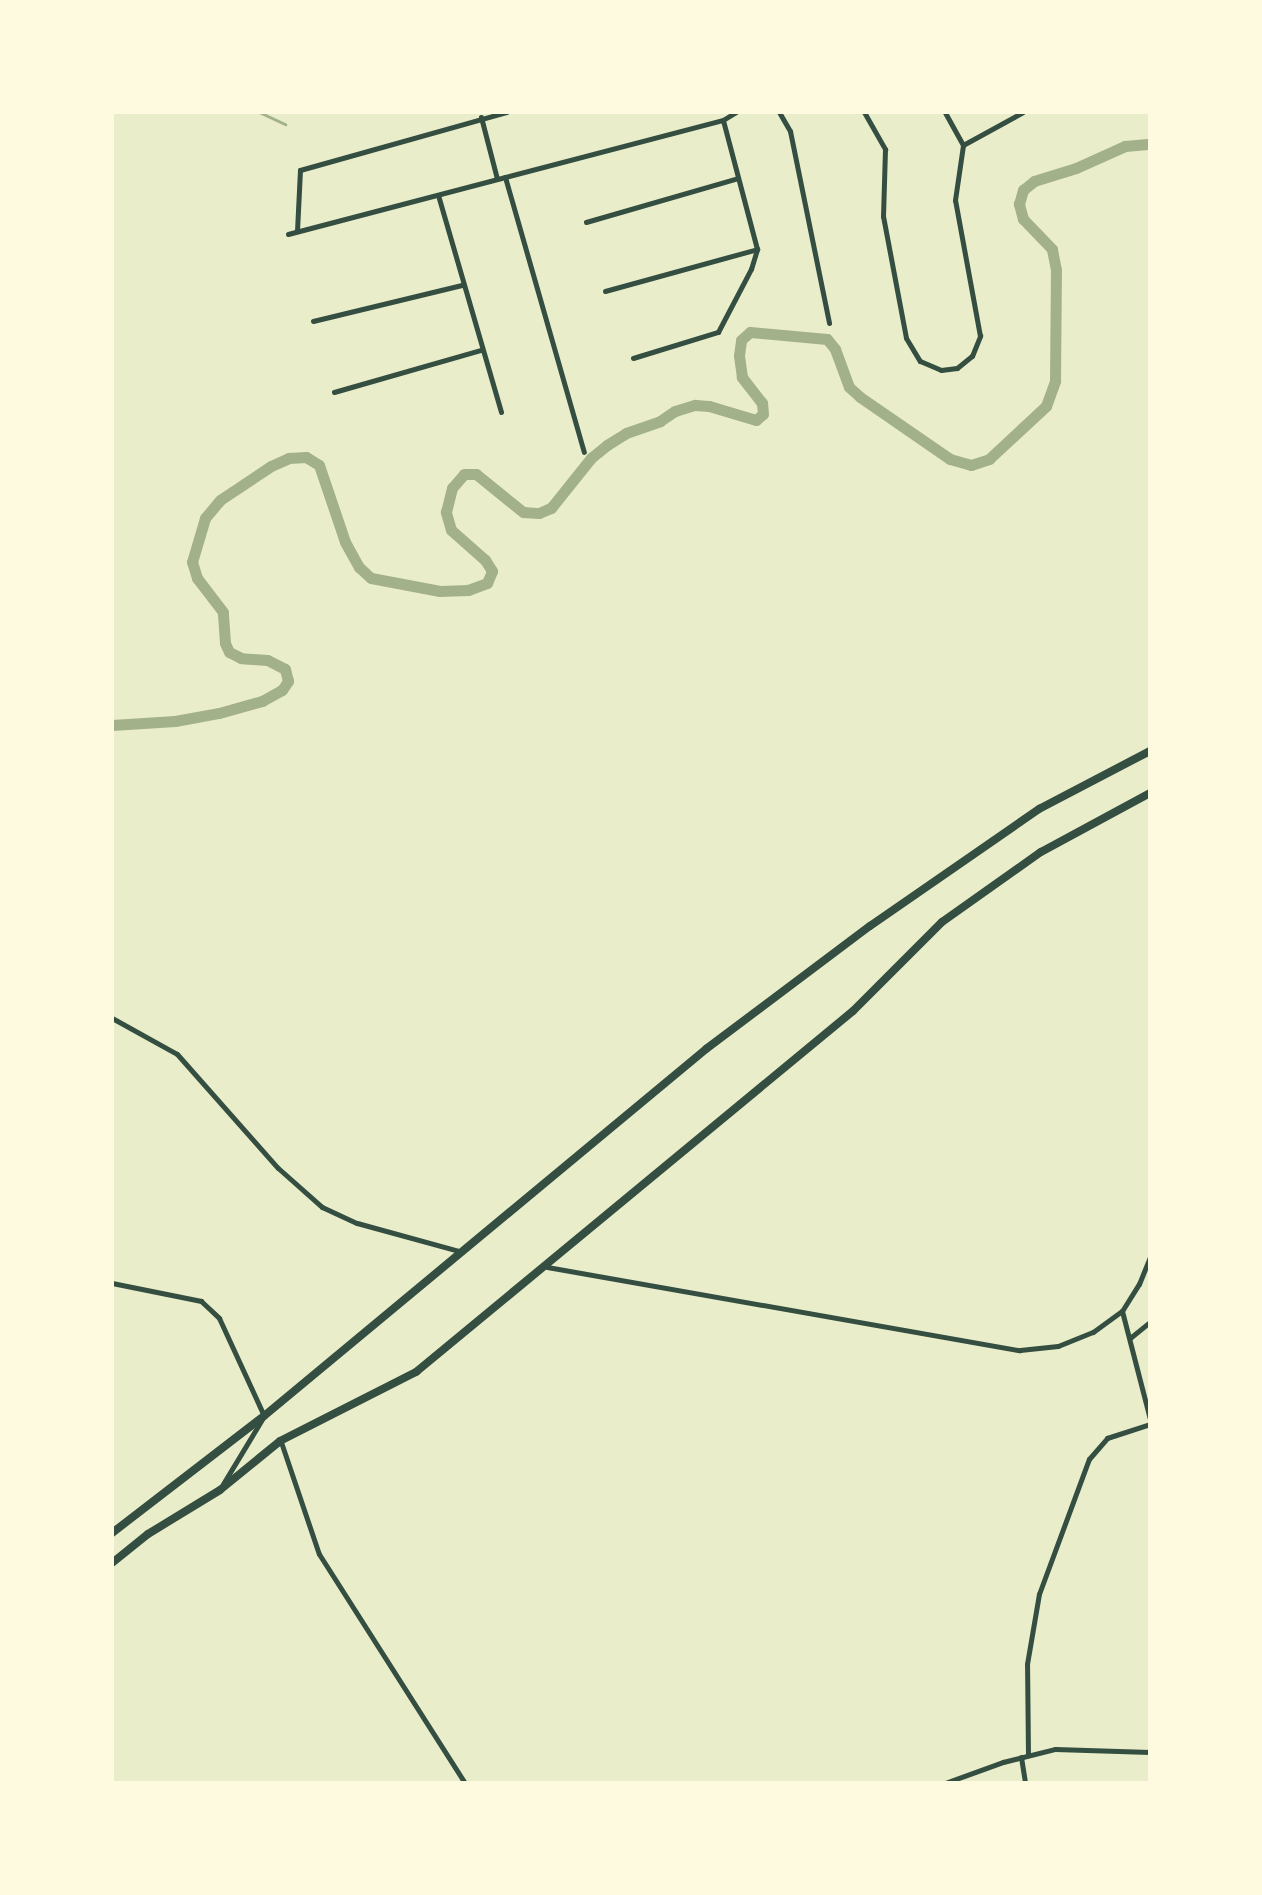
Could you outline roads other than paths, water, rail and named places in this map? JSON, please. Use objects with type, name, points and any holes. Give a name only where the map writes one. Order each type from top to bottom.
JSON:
[{"type":"highway","points":[[112,1533],[264,1416],[706,1049],[870,926],[1039,809],[1150,751]]},
{"type":"highway","points":[[112,1563],[148,1534],[220,1490],[280,1441],[416,1372],[547,1267],[853,1011],[942,922],[1041,852],[1150,793]]},
{"type":"street","points":[[297,231],[300,170],[507,112]]},
{"type":"street","points":[[288,234],[723,120],[736,112]]},
{"type":"street","points":[[779,112],[790,131],[829,323]]},
{"type":"street","points":[[864,112],[885,149],[883,216],[906,338],[920,361],[941,370],[957,368],[972,356],[980,336],[955,200],[963,145],[945,112]]},
{"type":"street","points":[[963,145],[1023,112]]},
{"type":"street","points":[[481,117],[497,179]]},
{"type":"street","points":[[633,358],[718,332],[751,269],[757,249],[723,120]]},
{"type":"street","points":[[505,177],[584,452]]},
{"type":"street","points":[[586,222],[738,178]]},
{"type":"street","points":[[438,195],[480,350],[501,412]]},
{"type":"street","points":[[605,291],[757,249]]},
{"type":"street","points":[[313,321],[462,285]]},
{"type":"street","points":[[334,392],[480,350]]},
{"type":"street","points":[[112,1018],[177,1054],[278,1168],[322,1207],[357,1223],[463,1252]]},
{"type":"street","points":[[547,1267],[1020,1350],[1058,1346],[1093,1332],[1122,1311],[1139,1284],[1150,1257]]},
{"type":"street","points":[[112,1283],[201,1301],[219,1318],[264,1416],[220,1490]]},
{"type":"street","points":[[1025,1783],[1027,1664],[1039,1594],[1083,1474],[1097,1446],[1107,1438],[1150,1421],[1122,1311]]},
{"type":"street","points":[[1129,1339],[1150,1322]]},
{"type":"street","points":[[280,1441],[319,1554],[465,1783]]},
{"type":"street","points":[[946,1783],[1024,1756],[1055,1749],[1150,1752]]},
{"type":"waterway","points":[[259,112],[285,124]]},
{"type":"waterway","points":[[112,725],[175,721],[219,713],[262,701],[282,690],[288,681],[285,669],[267,660],[241,658],[229,652],[225,643],[223,612],[197,578],[192,562],[205,518],[220,500],[271,466],[289,458],[306,457],[319,465],[345,542],[359,567],[371,578],[440,591],[468,590],[487,583],[492,571],[485,560],[451,530],[446,512],[452,488],[464,474],[476,474],[523,512],[539,513],[551,508],[591,458],[607,445],[675,411],[695,405],[709,406],[756,420],[763,414],[762,403],[742,377],[739,355],[741,340],[750,332],[827,339],[835,349],[849,387],[860,397],[950,459],[971,465],[989,459],[1046,406],[1055,381],[1056,270],[1052,249],[1023,219],[1019,204],[1023,190],[1034,181],[1076,168],[1125,146],[1150,144]]}]
